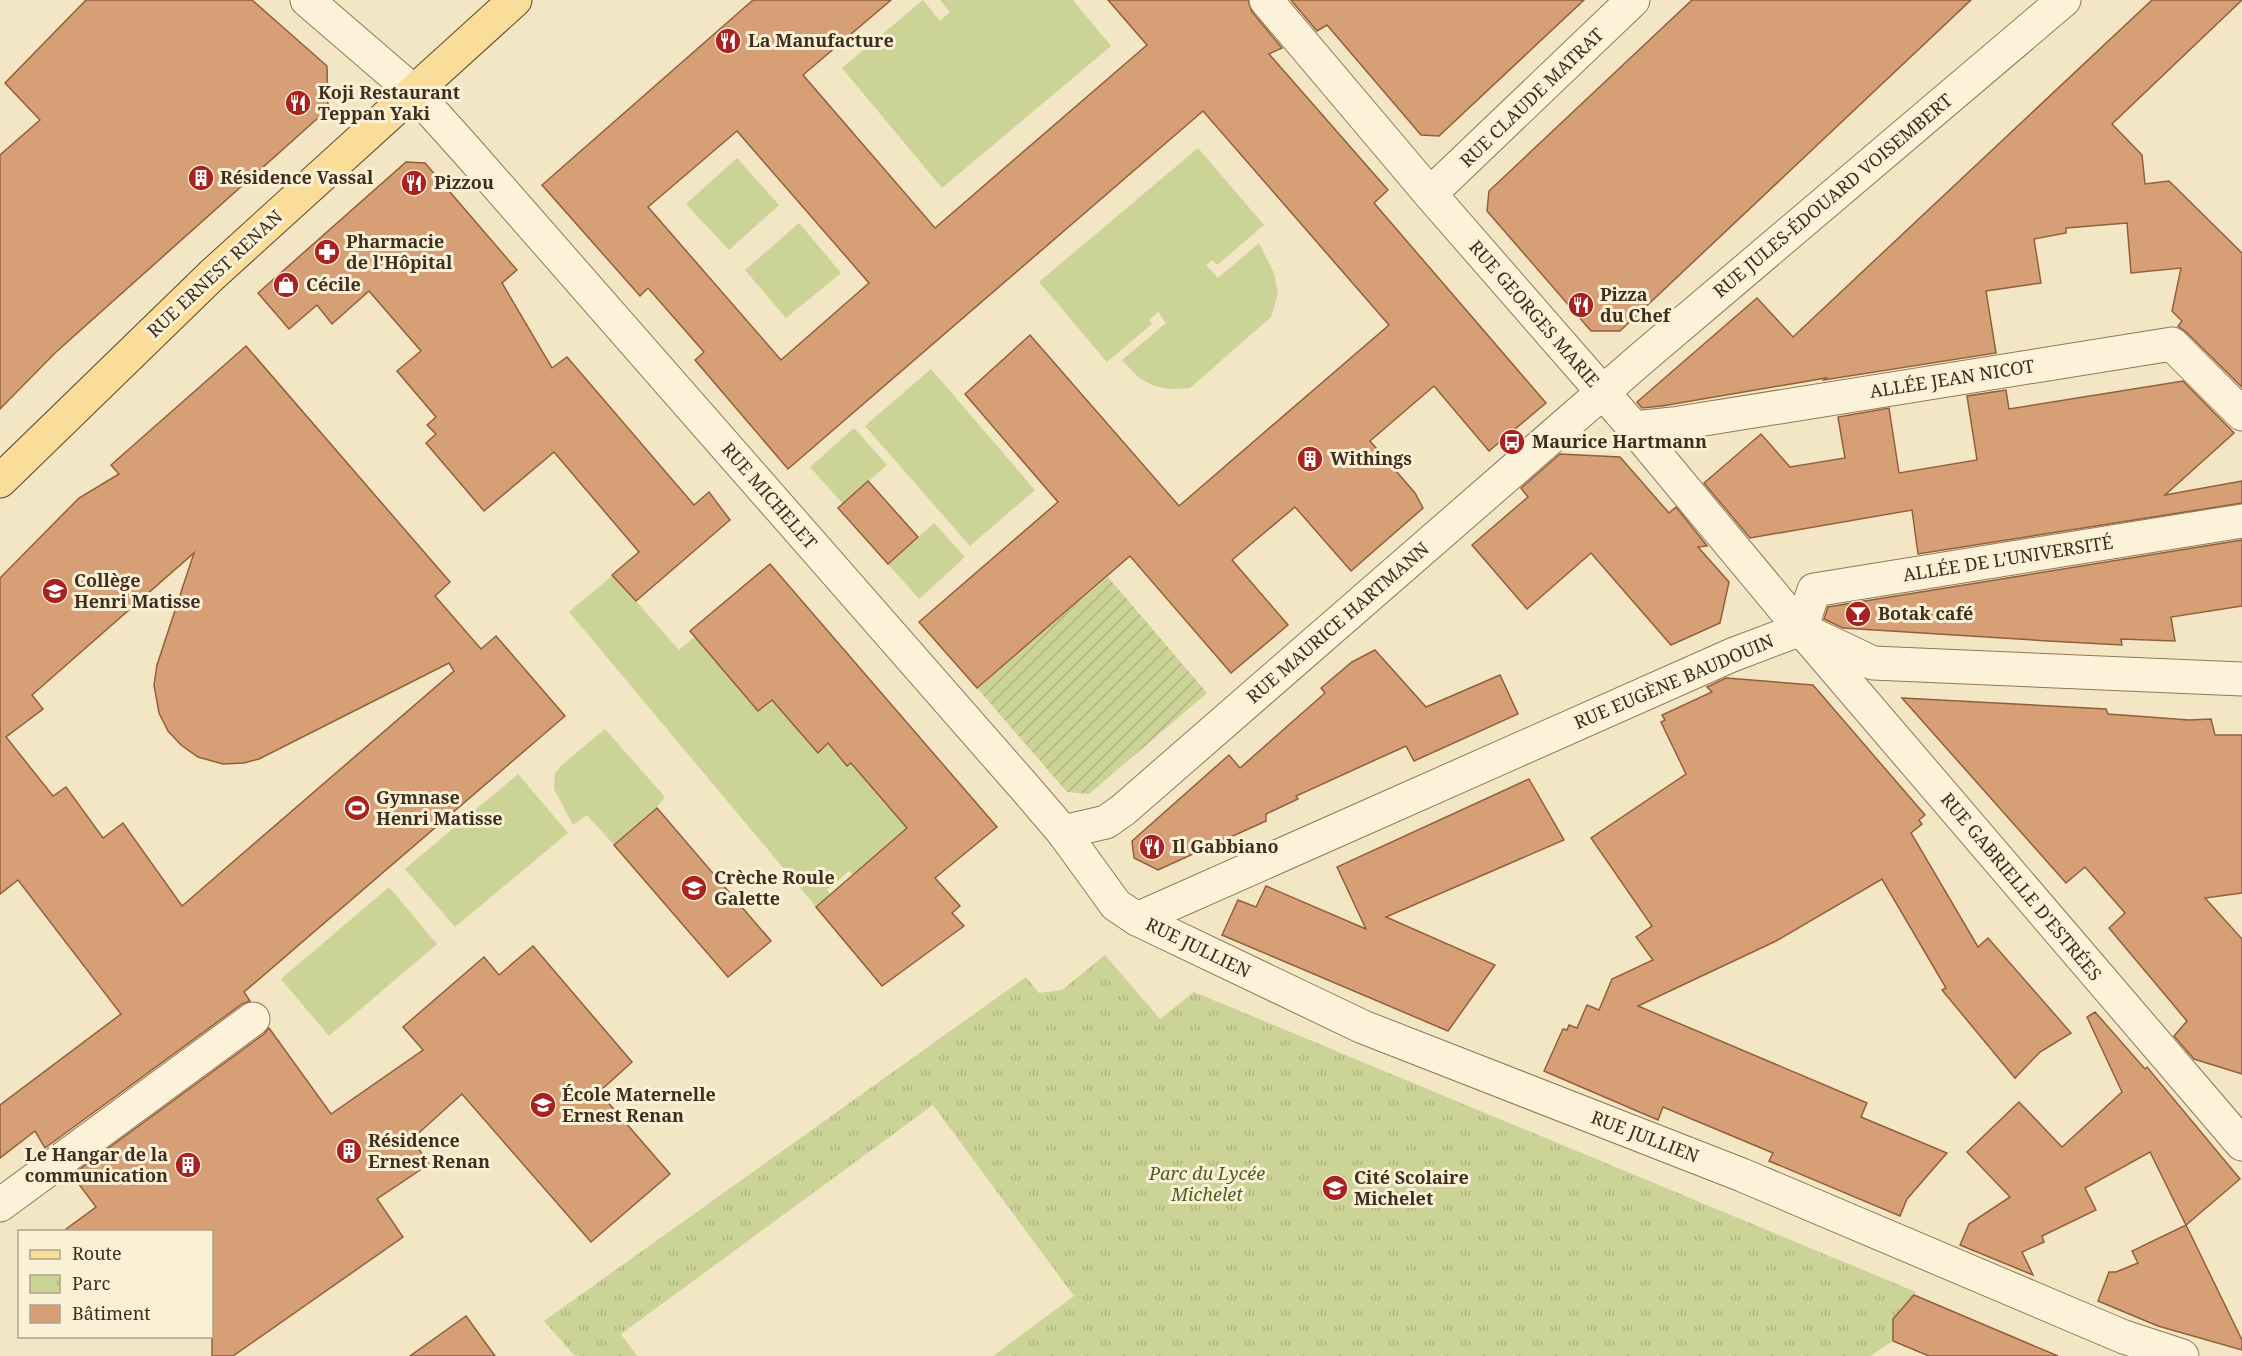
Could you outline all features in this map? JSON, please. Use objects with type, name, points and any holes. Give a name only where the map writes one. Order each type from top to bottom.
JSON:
[{"type":"main road","name":"RUE ERNEST RENAN","points":[[0,481],[212,275],[515,0]]},
{"type":"street","name":"RUE MICHELET","points":[[307,0],[415,93],[1063,832],[1127,912]]},
{"type":"street","name":"RUE GEORGES MARIE","points":[[1266,0],[1430,194],[1634,428],[1801,629]]},
{"type":"street","name":"RUE CLAUDE MATRAT","points":[[1430,194],[1633,0]]},
{"type":"street","name":"RUE JULES-ÉDOUARD VOISEMBERT","points":[[1602,393],[2064,0]]},
{"type":"street","name":"ALLÉE JEAN NICOT","points":[[1634,428],[1673,424],[2172,344],[2242,414]]},
{"type":"street","name":"RUE MAURICE HARTMANN","points":[[1063,832],[1106,822],[1123,810],[1602,393]]},
{"type":"street","name":"ALLÉE DE L'UNIVERSITÉ","points":[[1801,629],[1814,590],[2242,521]]},
{"type":"street","points":[[1801,629],[1873,663],[2242,679]]},
{"type":"street","name":"RUE EUGÈNE BAUDOUIN","points":[[1127,912],[1732,655],[1801,629]]},
{"type":"street","name":"RUE GABRIELLE D'ESTRÉES","points":[[1801,629],[2237,1132]]},
{"type":"street","name":"RUE JULLIEN","points":[[1127,912],[1363,1028],[1742,1175],[2124,1337],[2182,1356]]},
{"type":"street","points":[[0,1204],[253,1018]]},
{"type":"green space","points":[[923,0],[940,21],[950,12],[940,0],[1073,0],[1111,46],[942,188],[842,68]]},
{"type":"green space","points":[[1198,148],[1264,225],[1217,265],[1212,260],[1206,265],[1218,278],[1259,243],[1274,273],[1278,294],[1271,317],[1190,388],[1171,389],[1154,386],[1138,377],[1122,360],[1166,323],[1158,312],[1149,320],[1152,324],[1107,362],[1039,282]]},
{"type":"green space","points":[[737,158],[779,205],[729,250],[686,204]]},
{"type":"green space","points":[[799,223],[841,273],[786,318],[745,270]]},
{"type":"green space","points":[[931,369],[1035,490],[970,546],[865,426]]},
{"type":"green space","points":[[854,428],[887,465],[843,504],[810,467]]},
{"type":"green space","points":[[934,523],[965,557],[919,599],[888,564]]},
{"type":"green space","points":[[613,575],[679,650],[711,623],[731,679],[758,711],[784,691],[792,723],[817,752],[828,743],[851,763],[925,849],[882,886],[864,865],[853,875],[849,871],[827,890],[830,894],[828,897],[834,904],[816,907],[569,612]]},
{"type":"green space","points":[[1108,577],[1207,693],[1089,794],[1067,792],[977,688]]},
{"type":"green space","points":[[605,729],[665,797],[656,808],[614,845],[587,815],[573,825],[554,789],[555,773]]},
{"type":"green space","points":[[518,774],[568,833],[455,927],[405,869]]},
{"type":"green space","points":[[389,887],[437,944],[329,1036],[281,979]]},
{"type":"green space","name":"Parc du Lycée Michelet","points":[[1105,955],[1160,1019],[1194,992],[1916,1292],[1896,1339],[1870,1356],[993,1356],[1074,1296],[933,1105],[621,1334],[637,1356],[575,1356],[544,1321],[1026,977],[1039,993],[1062,990]]},
{"type":"building","name":"Résidence Vassal","points":[[86,0],[252,0],[327,66],[328,109],[55,353],[0,409],[0,155],[40,120],[5,83]]},
{"type":"building","points":[[753,0],[891,0],[803,75],[935,228],[1147,45],[1108,0],[1248,0],[1252,12],[1282,48],[1269,54],[1388,190],[1374,203],[1546,403],[1489,451],[1434,386],[1370,441],[1415,493],[1423,508],[1351,571],[1295,507],[1232,560],[1288,625],[1231,673],[1130,556],[977,688],[919,622],[1058,502],[965,394],[1030,335],[1179,506],[1389,325],[1203,111],[788,469],[695,360],[704,352],[648,288],[640,296],[542,185]],"holes":[[[737,131],[869,283],[781,360],[648,207]]]},
{"type":"building","points":[[1291,0],[1584,0],[1439,136],[1421,135],[1327,25],[1317,31]]},
{"type":"building","points":[[1692,0],[1971,0],[1620,331],[1591,331],[1487,211],[1489,191]]},
{"type":"building","points":[[2152,0],[2242,0],[2112,124],[2142,155],[2145,184],[2169,181],[2242,253],[2242,387],[2178,326],[2182,321],[2172,311],[2181,268],[2131,273],[2127,223],[2066,228],[2066,233],[2034,239],[2041,283],[1986,291],[1996,353],[1824,380],[1826,378],[1662,406],[1642,408],[1637,402],[1757,298],[1793,337]]},
{"type":"building","points":[[406,162],[425,163],[517,270],[502,283],[552,368],[567,357],[694,505],[709,492],[730,520],[636,601],[612,575],[639,552],[554,452],[484,511],[426,443],[436,434],[427,425],[436,417],[397,371],[421,351],[369,291],[332,324],[317,305],[289,329],[258,293]]},
{"type":"building","points":[[246,346],[450,582],[435,596],[481,649],[496,636],[565,716],[244,992],[250,1001],[242,1004],[45,1148],[35,1131],[0,1158],[0,1105],[121,1014],[18,880],[0,894],[0,578],[79,498],[119,474],[111,465]],"holes":[[[194,553],[157,665],[154,685],[159,713],[168,731],[181,745],[198,757],[223,764],[244,763],[259,759],[449,663],[454,671],[182,906],[123,823],[103,838],[66,787],[53,796],[6,737],[43,709],[32,695]]]},
{"type":"building","points":[[2183,381],[2234,433],[2165,495],[2242,481],[2242,503],[1918,554],[1912,510],[1750,538],[1704,483],[1761,434],[1790,467],[1845,458],[1838,417],[1889,408],[1899,473],[1977,460],[1967,396],[2006,390],[2009,409]]},
{"type":"building","points":[[1560,454],[1620,457],[1669,513],[1676,507],[1707,546],[1698,547],[1729,582],[1720,623],[1671,645],[1591,553],[1527,609],[1472,545],[1528,497],[1521,488]]},
{"type":"building","points":[[868,481],[918,537],[888,564],[838,508]]},
{"type":"building","points":[[2242,540],[2242,606],[2171,617],[2175,641],[2121,639],[2122,645],[2048,641],[1843,628],[1824,619],[1828,607]]},
{"type":"building","points":[[770,564],[997,827],[935,878],[960,906],[952,913],[964,926],[882,986],[816,907],[907,828],[851,763],[847,766],[828,743],[818,753],[772,700],[758,711],[690,631]]},
{"type":"building","points":[[1375,650],[1426,707],[1500,675],[1518,714],[1414,761],[1406,746],[1296,796],[1298,799],[1266,814],[1266,821],[1158,870],[1134,858],[1132,841],[1229,755],[1240,768],[1325,693],[1321,688],[1352,662]]},
{"type":"building","points":[[1726,678],[1813,685],[1925,815],[1919,820],[1922,824],[1911,833],[1978,947],[1988,938],[2071,1033],[2040,1052],[2015,1078],[1942,990],[1946,988],[1882,879],[1776,941],[1638,1006],[1867,1103],[1861,1117],[1947,1153],[1907,1199],[1900,1216],[1769,1161],[1773,1153],[1663,1107],[1658,1120],[1544,1071],[1563,1029],[1567,1030],[1569,1025],[1577,1028],[1587,1005],[1599,1010],[1612,979],[1653,960],[1636,937],[1652,926],[1591,838],[1686,774],[1661,722],[1665,720],[1662,715],[1712,692],[1707,687]]},
{"type":"building","points":[[1902,698],[2106,709],[2108,714],[2189,720],[2211,719],[2215,735],[2242,735],[2242,893],[2205,898],[2242,939],[2242,1074],[2194,1059],[2174,1036],[2187,1021],[2109,928],[2125,913],[2085,867],[2066,883]]},
{"type":"building","points":[[1529,779],[1564,840],[1386,917],[1495,965],[1448,1031],[1222,935],[1238,900],[1256,907],[1266,886],[1366,929],[1337,867]]},
{"type":"building","points":[[657,808],[771,941],[728,977],[614,845]]},
{"type":"building","name":"Résidence Ernest Renan","points":[[533,946],[632,1062],[599,1092],[670,1174],[591,1242],[462,1094],[412,1139],[429,1164],[377,1199],[403,1237],[233,1356],[212,1356],[213,1230],[65,1230],[96,1207],[72,1175],[264,1034],[269,1028],[331,1114],[423,1050],[403,1027],[484,957],[499,975]]},
{"type":"building","points":[[2095,1012],[2145,1069],[2147,1067],[2240,1179],[2186,1225],[2150,1152],[2085,1188],[2096,1210],[2042,1236],[2044,1242],[2022,1252],[2033,1275],[1960,1245],[1969,1224],[2010,1197],[1967,1152],[2019,1102],[2062,1147],[2122,1092],[2087,1017]]},
{"type":"building","points":[[2186,1225],[2242,1340],[2242,1350],[2158,1326],[2098,1301],[2109,1272],[2116,1272],[2138,1263],[2132,1251]]},
{"type":"building","points":[[1914,1295],[2058,1356],[1929,1356],[1893,1341],[1893,1319]]},
{"type":"building","points":[[466,1316],[495,1356],[410,1356]]},
{"type":"place","name":"La Manufacture","points":[[728,41]]},
{"type":"place","name":"Koji Restaurant Teppan Yaki","points":[[298,103]]},
{"type":"place","name":"Résidence Vassal","points":[[201,178]]},
{"type":"place","name":"Pizzou","points":[[414,183]]},
{"type":"place","name":"Pharmacie de l'Hôpital","points":[[327,252]]},
{"type":"place","name":"Cécile","points":[[286,285]]},
{"type":"place","name":"Pizza du Chef","points":[[1581,305]]},
{"type":"place","name":"Maurice Hartmann","points":[[1512,442]]},
{"type":"place","name":"Withings","points":[[1310,459]]},
{"type":"place","name":"Collège Henri Matisse","points":[[55,591]]},
{"type":"place","name":"Botak café","points":[[1858,614]]},
{"type":"place","name":"Gymnase Henri Matisse","points":[[357,808]]},
{"type":"place","name":"Il Gabbiano","points":[[1152,847]]},
{"type":"place","name":"Crèche Roule Galette","points":[[694,888]]},
{"type":"place","name":"École Maternelle Ernest Renan","points":[[543,1105]]},
{"type":"place","name":"Résidence Ernest Renan","points":[[349,1151]]},
{"type":"place","name":"Le Hangar de la communication","points":[[188,1165]]},
{"type":"place","name":"Cité Scolaire Michelet","points":[[1335,1188]]}]
